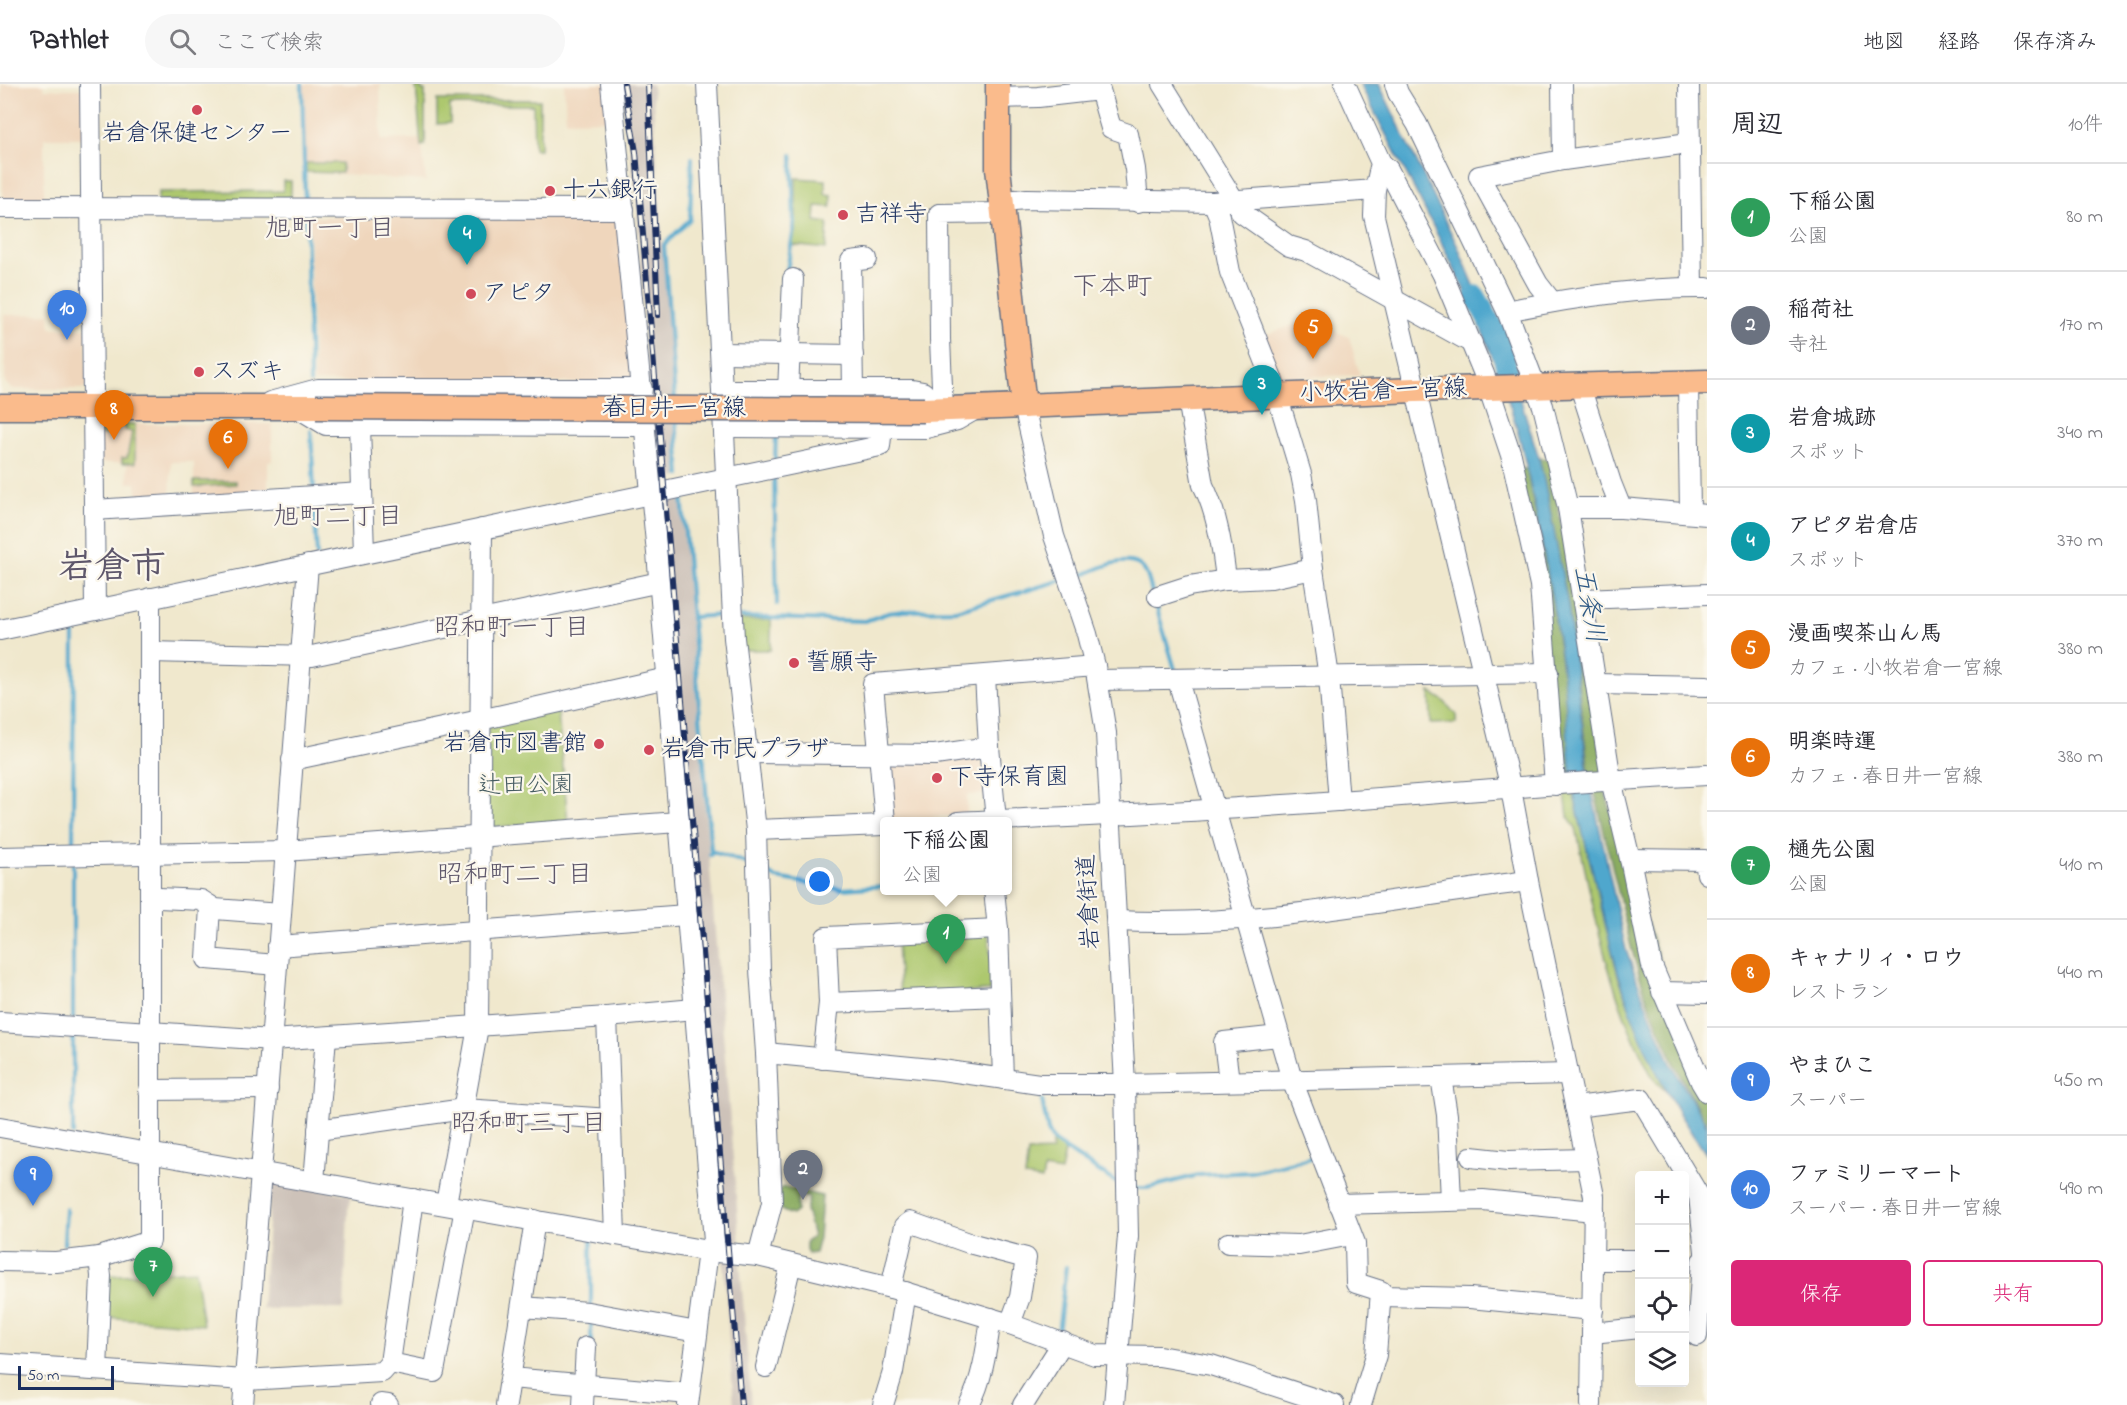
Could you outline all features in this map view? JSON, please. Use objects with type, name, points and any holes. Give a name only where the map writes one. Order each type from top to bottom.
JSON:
[{"type":"main road","points":[[998,91],[998,168],[1024,406]]},
{"type":"main road","points":[[1537,387],[1697,383]]},
{"type":"main road","name":"小牧岩倉一宮線","points":[[1024,406],[1537,387]]},
{"type":"main road","name":"春日井一宮線","points":[[0,407],[935,410],[1024,406]]},
{"type":"street","points":[[90,84],[95,610]]},
{"type":"street","points":[[511,1378],[584,1384],[689,1400],[708,1251],[714,1241],[660,582],[611,84]]},
{"type":"street","points":[[707,84],[734,638],[756,830],[760,970],[766,1053],[772,1203],[758,1256]]},
{"type":"street","points":[[1162,84],[1242,213],[1289,246],[1306,251],[1472,343]]},
{"type":"street","points":[[1345,84],[1381,163],[1388,169],[1443,275],[1490,388],[1514,464],[1540,585],[1559,785]]},
{"type":"street","points":[[1395,84],[1507,311],[1537,387],[1568,508],[1596,684],[1608,780],[1630,859],[1652,966],[1662,992],[1701,1068],[1707,1092]]},
{"type":"street","points":[[1562,84],[1563,160]]},
{"type":"street","points":[[1507,311],[1552,302],[1668,288],[1699,288],[1689,143],[1689,84]]},
{"type":"street","points":[[998,91],[1038,97],[1100,90],[1111,128],[1128,134],[1135,169],[1138,202]]},
{"type":"street","points":[[1447,188],[1479,176],[1563,160],[1689,143]]},
{"type":"street","points":[[1381,163],[1375,190],[1374,216],[1511,789],[1594,1196],[1592,1405]]},
{"type":"street","points":[[1479,176],[1538,284],[1552,302]]},
{"type":"street","points":[[935,410],[940,339],[939,214],[1003,207],[1027,199],[1213,202],[1375,190]]},
{"type":"street","points":[[1213,202],[1219,216],[1230,272],[1272,378],[1301,474],[1329,677],[1339,801]]},
{"type":"street","points":[[0,208],[624,209]]},
{"type":"street","points":[[853,391],[851,261],[867,259]]},
{"type":"street","points":[[788,391],[793,279]]},
{"type":"street","points":[[721,353],[853,355]]},
{"type":"street","points":[[1568,508],[1621,508],[1699,514],[1697,383]]},
{"type":"street","points":[[1580,386],[1621,508]]},
{"type":"street","points":[[250,407],[318,389],[642,389]]},
{"type":"street","points":[[723,390],[923,392],[935,410]]},
{"type":"street","points":[[1188,399],[1203,485],[1209,497],[1226,580]]},
{"type":"street","name":"岩倉街道","points":[[1024,406],[1053,533],[1087,634],[1106,733],[1125,1084],[1128,1248],[1114,1405]]},
{"type":"street","points":[[307,407],[326,425],[645,426]]},
{"type":"street","points":[[724,427],[926,428],[957,420],[976,409]]},
{"type":"street","points":[[360,425],[364,553]]},
{"type":"street","points":[[0,630],[880,446],[880,428]]},
{"type":"street","points":[[94,510],[362,493]]},
{"type":"street","points":[[390,1363],[434,1372],[456,1206],[464,1110],[478,1027],[482,529]]},
{"type":"street","points":[[243,1405],[308,566]]},
{"type":"street","points":[[1158,596],[1189,586],[1226,580],[1271,578],[1313,569]]},
{"type":"street","points":[[150,652],[312,656],[660,582]]},
{"type":"street","points":[[1583,599],[1707,594]]},
{"type":"street","points":[[0,1261],[56,1262],[99,1257],[150,1241],[150,598]]},
{"type":"street","points":[[884,817],[873,684],[985,676],[1096,673],[1178,680],[1548,673]]},
{"type":"street","points":[[985,676],[990,817]]},
{"type":"street","points":[[292,760],[667,678]]},
{"type":"street","points":[[1178,680],[1292,1080],[1354,1243],[1356,1283],[1381,1291],[1376,1355],[1361,1405]]},
{"type":"street","points":[[1596,684],[1707,686]]},
{"type":"street","points":[[746,753],[935,755],[989,747]]},
{"type":"street","points":[[1012,820],[1216,810],[1608,780],[1707,775]]},
{"type":"street","points":[[0,857],[285,851],[678,822]]},
{"type":"street","points":[[756,830],[880,823]]},
{"type":"street","points":[[1630,859],[1705,860],[1707,874]]},
{"type":"street","points":[[1117,921],[1194,922],[1246,916],[1295,914],[1528,881]]},
{"type":"street","points":[[994,895],[998,929],[1003,1078]]},
{"type":"street","points":[[159,898],[201,900],[215,909],[280,914]]},
{"type":"street","points":[[210,906],[207,959],[278,955],[479,931],[686,915]]},
{"type":"street","points":[[823,1059],[829,1003],[826,937],[998,929]]},
{"type":"street","points":[[1662,992],[1707,993]]},
{"type":"street","points":[[829,1003],[1000,996]]},
{"type":"street","points":[[0,1022],[272,1040],[478,1027],[694,1009]]},
{"type":"street","points":[[607,1017],[615,1235]]},
{"type":"street","points":[[1228,1082],[1224,1042],[1280,1036]]},
{"type":"street","points":[[314,1181],[326,1037]]},
{"type":"street","points":[[766,1053],[942,1070],[1039,1084],[1568,1074]]},
{"type":"street","points":[[1441,1077],[1447,1115],[1451,1200]]},
{"type":"street","points":[[149,1090],[268,1089]]},
{"type":"street","points":[[1575,1107],[1641,1099],[1699,1196],[1700,1261],[1696,1335]]},
{"type":"street","points":[[318,1130],[464,1110],[610,1119]]},
{"type":"street","points":[[0,1127],[708,1251],[758,1256],[898,1290],[1001,1321],[1095,1355],[1159,1356],[1211,1365],[1334,1405]]},
{"type":"street","points":[[1471,1157],[1508,1161],[1586,1159]]},
{"type":"street","points":[[0,1364],[244,1380],[382,1372],[390,1363],[413,1199]]},
{"type":"street","points":[[1340,1204],[1451,1200],[1494,1201],[1594,1211]]},
{"type":"street","points":[[506,1405],[535,1220]]},
{"type":"street","points":[[883,1405],[893,1372],[905,1226],[910,1222],[969,1243],[1026,1258],[1020,1297],[1001,1321],[988,1343],[974,1395],[969,1405]]},
{"type":"street","points":[[1228,1243],[1299,1245],[1351,1235]]},
{"type":"street","points":[[97,1370],[101,1276],[99,1257]]},
{"type":"street","points":[[1593,1260],[1635,1260]]},
{"type":"street","points":[[766,1367],[790,1264]]},
{"type":"street","points":[[1381,1296],[1470,1298],[1593,1310]]},
{"type":"street","points":[[522,1307],[588,1312],[698,1332]]},
{"type":"street","points":[[1592,1333],[1635,1329]]},
{"type":"street","points":[[1023,1405],[1063,1342]]},
{"type":"street","points":[[583,1405],[586,1347]]},
{"type":"shaded area","points":[[2,84],[44,84],[44,89],[85,89],[85,138],[44,138],[44,201],[3,199]]},
{"type":"shaded area","points":[[303,84],[380,84],[381,140],[421,139],[426,181],[306,172]]},
{"type":"shaded area","points":[[564,84],[607,84],[611,120],[566,121]]},
{"type":"shaded area","points":[[622,84],[652,84],[678,477],[656,481],[637,209]]},
{"type":"shaded area","points":[[309,217],[618,217],[635,383],[314,382]]},
{"type":"shaded area","points":[[50,314],[50,328],[86,328],[87,385],[83,389],[12,389],[5,382],[4,315]]},
{"type":"shaded area","points":[[1303,322],[1314,322],[1349,337],[1360,375],[1276,378],[1262,336]]},
{"type":"shaded area","points":[[106,424],[272,424],[272,461],[268,462],[268,493],[194,498],[194,462],[171,462],[170,499],[138,501],[136,483],[128,483],[127,463],[100,463],[100,427]]},
{"type":"shaded area","points":[[680,493],[740,1246],[718,1242],[658,498]]},
{"type":"shaded area","name":"下寺保育園","points":[[980,753],[989,794],[967,795],[967,815],[892,817],[887,759]]},
{"type":"shaded area","points":[[271,1181],[352,1195],[348,1210],[344,1309],[262,1309]]},
{"type":"shaded area","points":[[723,1259],[740,1262],[751,1405],[734,1405]]},
{"type":"green space","points":[[416,84],[421,84],[421,90],[425,91],[425,145],[421,146]]},
{"type":"green space","points":[[437,100],[540,100],[540,149],[534,149],[533,105],[450,105],[450,123],[437,124]]},
{"type":"green space","points":[[306,163],[342,163],[342,173],[306,172]]},
{"type":"green space","points":[[796,178],[826,180],[825,194],[832,195],[831,207],[816,206],[815,221],[828,223],[826,249],[792,245],[796,227]]},
{"type":"green space","points":[[283,181],[291,181],[291,196],[287,201],[158,201],[158,192],[283,191]]},
{"type":"green space","points":[[106,424],[135,424],[135,463],[122,463],[122,458],[127,458],[132,432],[119,425],[118,429],[107,427],[105,435],[100,434],[100,427]]},
{"type":"green space","points":[[1539,458],[1550,459],[1604,772],[1589,773],[1568,605]]},
{"type":"green space","points":[[1520,469],[1527,469],[1552,598],[1564,683],[1572,774],[1561,773]]},
{"type":"green space","points":[[194,481],[236,481],[236,484],[194,487]]},
{"type":"green space","points":[[740,620],[771,620],[771,650],[741,650]]},
{"type":"green space","points":[[1430,692],[1443,700],[1456,715],[1456,723],[1431,724]]},
{"type":"green space","name":"辻田公園","points":[[550,710],[558,713],[568,822],[493,827],[486,822],[488,727]]},
{"type":"green space","points":[[1604,788],[1625,858],[1707,1101],[1707,1126],[1675,1065],[1647,1000],[1631,947],[1594,789]]},
{"type":"green space","points":[[1573,791],[1619,979],[1646,1048],[1667,1091],[1654,1079],[1649,1070],[1618,999],[1595,914],[1576,828],[1568,816],[1565,794]]},
{"type":"green space","points":[[988,933],[995,990],[900,998],[897,938]]},
{"type":"green space","points":[[1052,1142],[1065,1151],[1061,1172],[1044,1169],[1042,1180],[1025,1177],[1028,1152],[1052,1151]]},
{"type":"green space","points":[[784,1187],[822,1196],[819,1238],[815,1253],[808,1254],[806,1249],[806,1242],[813,1237],[806,1210],[809,1198],[798,1195],[797,1211],[792,1215],[780,1208],[780,1190]]},
{"type":"green space","points":[[195,1270],[203,1325],[106,1317],[107,1276]]},
{"type":"water","points":[[1360,84],[1379,84],[1458,247],[1517,388],[1539,458],[1547,494],[1568,605],[1588,775],[1626,950],[1672,1066],[1707,1126],[1707,1155],[1680,1114],[1656,1070],[1626,999],[1612,951],[1574,793],[1561,657],[1553,602],[1532,492],[1513,416],[1497,367],[1455,270]]},
{"type":"waterway","points":[[302,84],[305,201]]},
{"type":"waterway","points":[[786,277],[794,227],[792,155]]},
{"type":"waterway","points":[[675,400],[664,245],[690,219],[692,158]]},
{"type":"waterway","points":[[306,218],[310,383]]},
{"type":"waterway","name":"五条川","points":[[1475,296],[1499,338],[1510,381]]},
{"type":"waterway","points":[[676,417],[680,475]]},
{"type":"waterway","points":[[311,431],[314,490]]},
{"type":"waterway","points":[[775,461],[776,435]]},
{"type":"waterway","points":[[774,475],[777,604]]},
{"type":"waterway","points":[[682,495],[711,851]]},
{"type":"waterway","points":[[314,503],[317,555]]},
{"type":"waterway","points":[[1075,578],[1113,563],[1133,562],[1146,573],[1152,592]]},
{"type":"waterway","points":[[1025,591],[1062,580]]},
{"type":"waterway","points":[[740,617],[865,621],[888,613],[903,611],[956,610],[1021,592]]},
{"type":"waterway","points":[[1155,602],[1176,673]]},
{"type":"waterway","points":[[692,617],[726,615]]},
{"type":"waterway","points":[[73,848],[74,624]]},
{"type":"waterway","points":[[710,855],[711,851],[749,864]]},
{"type":"waterway","points":[[73,864],[73,1018]]},
{"type":"waterway","points":[[765,871],[776,878],[843,889],[880,886]]},
{"type":"waterway","points":[[73,1034],[73,1134]]},
{"type":"waterway","points":[[1042,1100],[1048,1131],[1054,1142],[1119,1184]]},
{"type":"waterway","points":[[1136,1188],[1147,1188],[1199,1175],[1251,1172],[1314,1157]]},
{"type":"waterway","points":[[64,1244],[66,1209]]},
{"type":"waterway","points":[[591,1239],[591,1306]]},
{"type":"waterway","points":[[1058,1333],[1066,1267]]},
{"type":"waterway","points":[[591,1319],[591,1342]]},
{"type":"railway","points":[[624,84],[636,152],[741,1405]]},
{"type":"railway","points":[[648,84],[658,315]]},
{"type":"place","name":"岩倉保健センター","points":[[197,110]]},
{"type":"place","name":"十六銀行","points":[[550,191]]},
{"type":"place","name":"吉祥寺","points":[[843,215]]},
{"type":"place","name":"アピタ岩倉店","points":[[467,265]]},
{"type":"place","name":"アピタ","points":[[471,294]]},
{"type":"place","name":"ファミリーマート","points":[[67,340]]},
{"type":"place","name":"漫画喫茶山ん馬","points":[[1313,359]]},
{"type":"place","name":"スズキ","points":[[199,372]]},
{"type":"place","name":"岩倉城跡","points":[[1262,415]]},
{"type":"place","name":"キャナリィ・ロウ","points":[[114,440]]},
{"type":"place","name":"明楽時運","points":[[228,469]]},
{"type":"place","name":"誓願寺","points":[[794,663]]},
{"type":"place","name":"岩倉市図書館","points":[[599,744]]},
{"type":"place","name":"岩倉市民プラザ","points":[[649,750]]},
{"type":"place","name":"下寺保育園","points":[[937,778]]},
{"type":"place","name":"下稲公園","points":[[946,964]]},
{"type":"place","name":"稲荷社","points":[[803,1200]]},
{"type":"place","name":"やまひこ","points":[[33,1206]]},
{"type":"place","name":"樋先公園","points":[[153,1297]]},
{"type":"district","name":"旭町一丁目","points":[[330,230]]},
{"type":"district","name":"下本町","points":[[1112,287]]},
{"type":"district","name":"旭町二丁目","points":[[338,518]]},
{"type":"district","name":"岩倉市","points":[[112,568]]},
{"type":"district","name":"昭和町一丁目","points":[[512,629]]},
{"type":"district","name":"昭和町二丁目","points":[[515,876]]},
{"type":"district","name":"昭和町三丁目","points":[[529,1125]]}]
